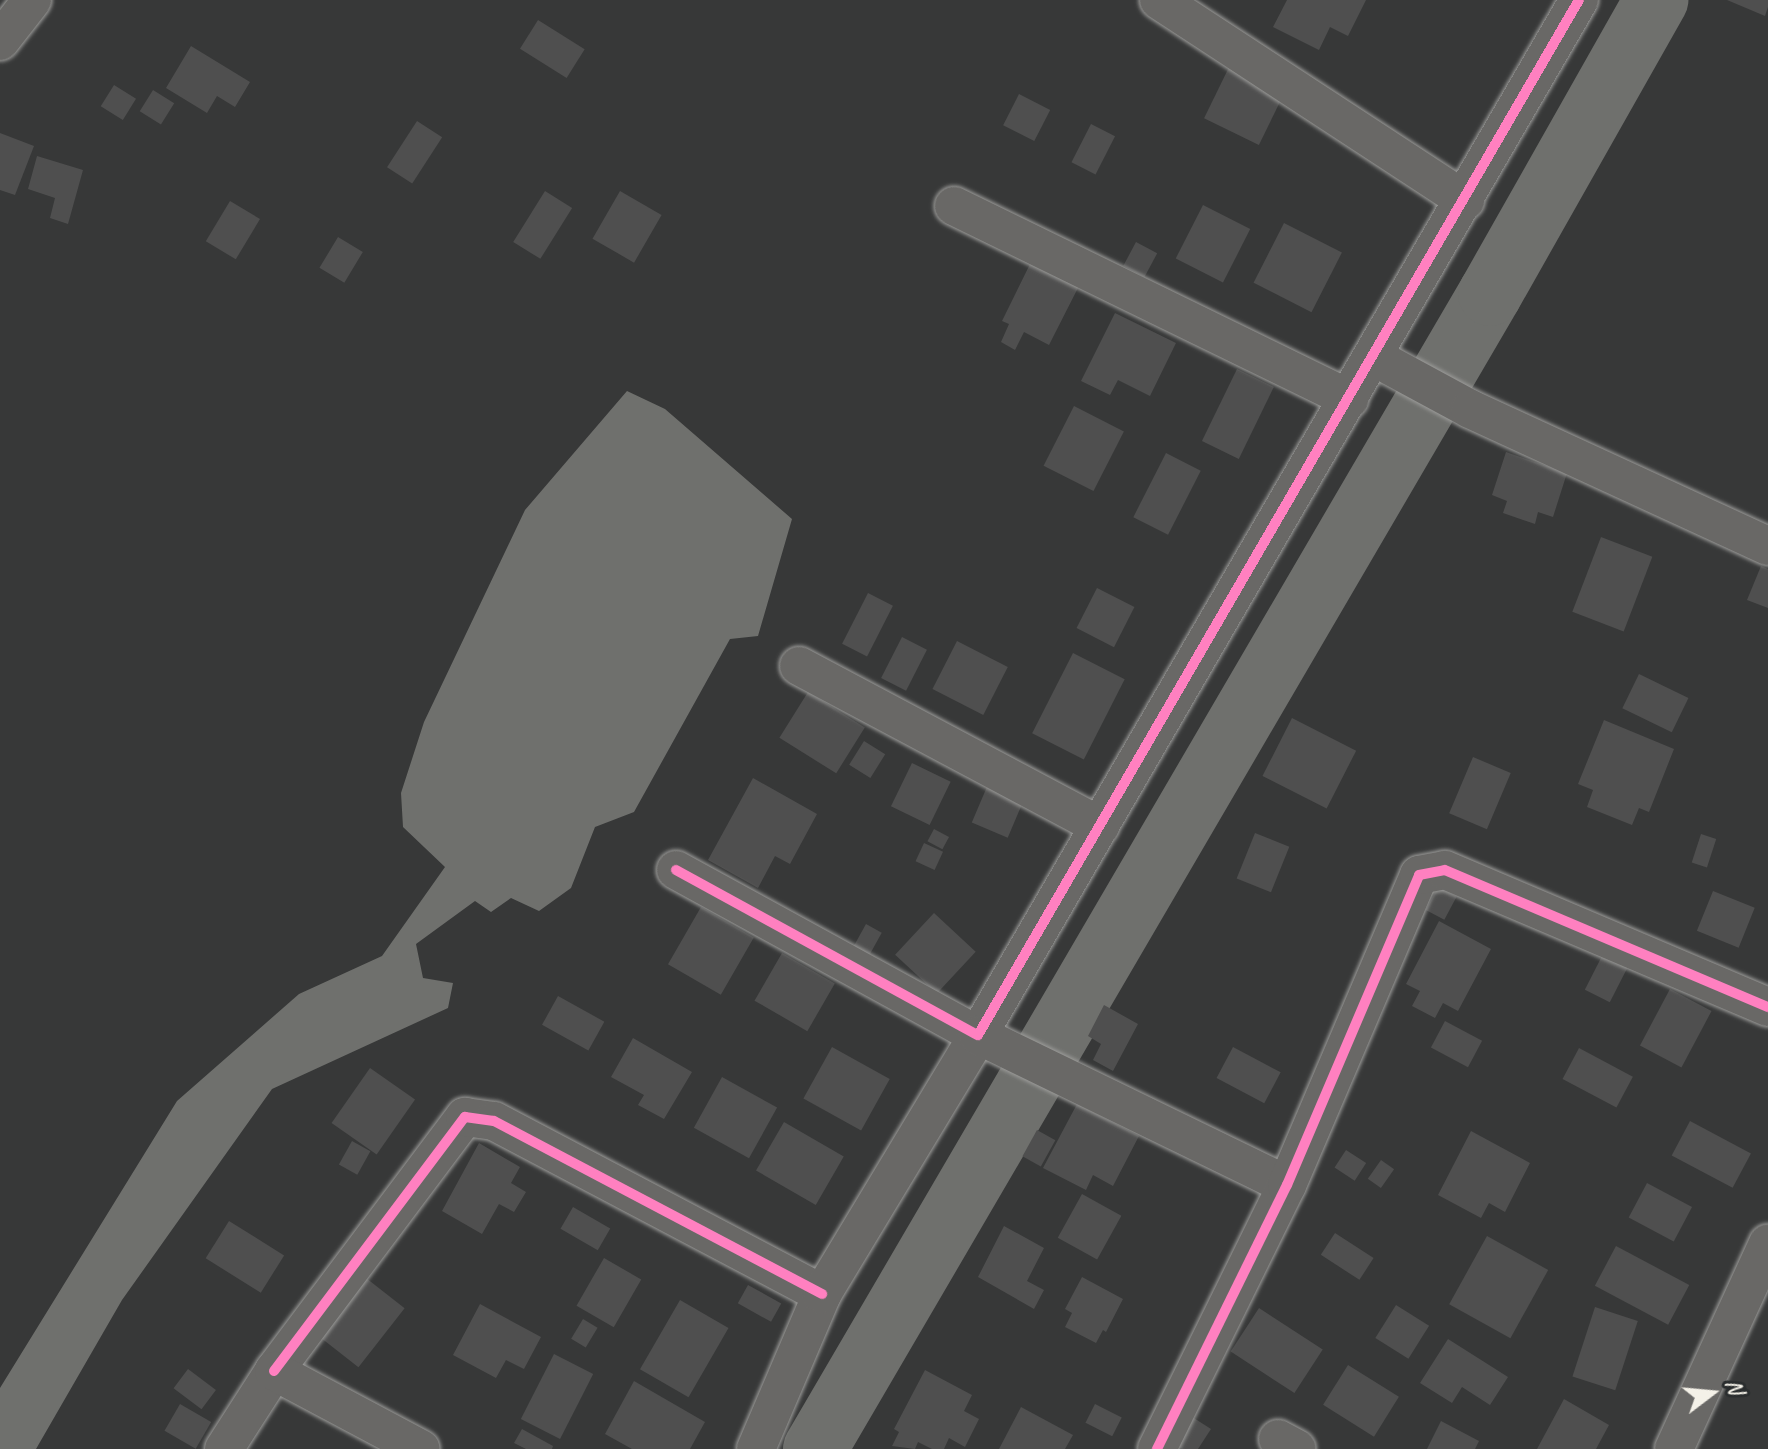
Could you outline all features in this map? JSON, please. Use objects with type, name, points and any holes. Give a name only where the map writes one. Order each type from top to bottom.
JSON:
[{"type":"street","points":[[0,41],[32,0]]},
{"type":"street","points":[[1159,0],[1465,200]]},
{"type":"street","points":[[759,1448],[822,1294],[978,1035],[1579,0]]},
{"type":"street","points":[[954,206],[1349,399]]},
{"type":"street","points":[[1374,357],[1470,409],[1768,546]]},
{"type":"street","points":[[799,666],[1100,826]]},
{"type":"street","points":[[676,870],[978,1035],[1287,1185]]},
{"type":"street","points":[[1157,1449],[1287,1185],[1419,875],[1445,870],[1768,1007]]},
{"type":"street","points":[[224,1449],[274,1371],[465,1117],[494,1121],[822,1294]]},
{"type":"street","points":[[1674,1449],[1768,1244]]},
{"type":"street","points":[[274,1371],[421,1449]]},
{"type":"shaded area","points":[[627,391],[665,409],[792,519],[758,636],[730,639],[634,812],[595,827],[571,888],[539,911],[511,898],[491,912],[475,901],[416,944],[423,978],[453,983],[448,1008],[272,1089],[122,1300],[36,1449],[0,1449],[0,1388],[177,1101],[299,994],[382,956],[445,867],[403,827],[401,793],[424,722],[525,510]]},
{"type":"building","points":[[1287,0],[1366,0],[1348,36],[1330,27],[1319,50],[1273,27]]},
{"type":"building","points":[[1727,0],[1768,0],[1768,7],[1765,16]]},
{"type":"building","points":[[538,20],[585,49],[567,78],[520,49]]},
{"type":"building","points":[[191,46],[250,82],[235,107],[217,96],[207,113],[166,88]]},
{"type":"building","points":[[1233,59],[1288,86],[1259,145],[1204,118]]},
{"type":"building","points":[[114,85],[136,99],[123,120],[101,106]]},
{"type":"building","points":[[153,90],[174,103],[161,124],[140,111]]},
{"type":"building","points":[[1019,94],[1050,110],[1034,141],[1003,125]]},
{"type":"building","points":[[417,121],[442,137],[412,183],[387,167]]},
{"type":"building","points":[[1091,124],[1115,136],[1096,175],[1071,162]]},
{"type":"building","points":[[0,133],[34,146],[15,195],[0,190]]},
{"type":"building","points":[[37,156],[83,170],[68,224],[50,218],[55,198],[28,189]]},
{"type":"building","points":[[545,191],[572,208],[540,259],[513,242]]},
{"type":"building","points":[[620,191],[662,215],[634,263],[592,239]]},
{"type":"building","points":[[230,201],[260,219],[236,259],[206,241]]},
{"type":"building","points":[[1203,205],[1250,229],[1223,283],[1176,258]]},
{"type":"building","points":[[1284,223],[1342,253],[1311,312],[1254,283]]},
{"type":"building","points":[[338,237],[363,252],[344,283],[319,268]]},
{"type":"building","points":[[1136,242],[1157,253],[1145,277],[1123,266]]},
{"type":"building","points":[[1032,260],[1080,284],[1049,345],[1024,332],[1015,350],[1001,342],[1009,324],[1002,321]]},
{"type":"building","points":[[1115,313],[1176,343],[1150,396],[1118,380],[1110,395],[1081,381]]},
{"type":"building","points":[[1237,369],[1274,387],[1239,459],[1202,441]]},
{"type":"building","points":[[1074,406],[1124,431],[1093,491],[1044,466]]},
{"type":"building","points":[[1506,452],[1567,473],[1553,517],[1538,512],[1535,524],[1503,513],[1507,501],[1492,495]]},
{"type":"building","points":[[1166,453],[1201,471],[1168,535],[1133,517]]},
{"type":"building","points":[[1601,537],[1652,557],[1624,631],[1572,612]]},
{"type":"building","points":[[1761,566],[1768,569],[1768,608],[1747,600]]},
{"type":"building","points":[[1097,588],[1134,607],[1114,647],[1077,628]]},
{"type":"building","points":[[868,593],[893,606],[867,656],[842,644]]},
{"type":"building","points":[[902,637],[927,650],[906,691],[881,678]]},
{"type":"building","points":[[957,641],[1008,667],[983,715],[932,689]]},
{"type":"building","points":[[1073,653],[1125,679],[1084,760],[1032,733]]},
{"type":"building","points":[[1639,674],[1688,698],[1672,732],[1622,708]]},
{"type":"building","points":[[808,692],[865,728],[836,773],[779,738]]},
{"type":"building","points":[[1292,718],[1356,751],[1327,809],[1262,776]]},
{"type":"building","points":[[1604,720],[1674,749],[1649,812],[1639,808],[1632,825],[1587,807],[1593,790],[1578,784]]},
{"type":"building","points":[[864,741],[885,754],[870,778],[849,765]]},
{"type":"building","points":[[1473,757],[1511,773],[1487,829],[1449,813]]},
{"type":"building","points":[[912,763],[951,782],[930,825],[891,806]]},
{"type":"building","points":[[753,778],[817,814],[790,864],[775,856],[758,888],[708,860]]},
{"type":"building","points":[[989,782],[1025,797],[1008,838],[972,823]]},
{"type":"building","points":[[934,829],[949,837],[942,849],[927,841]]},
{"type":"building","points":[[1255,833],[1289,847],[1271,892],[1237,878]]},
{"type":"building","points":[[1701,834],[1716,839],[1707,867],[1692,863]]},
{"type":"building","points":[[924,843],[943,852],[935,870],[916,861]]},
{"type":"building","points":[[1438,887],[1457,897],[1444,920],[1426,910]]},
{"type":"building","points":[[1713,891],[1755,908],[1739,948],[1697,931]]},
{"type":"building","points":[[701,907],[754,938],[721,995],[668,964]]},
{"type":"building","points":[[934,913],[976,952],[937,994],[895,955]]},
{"type":"building","points":[[1439,921],[1491,949],[1458,1011],[1443,1003],[1435,1018],[1412,1006],[1420,991],[1406,984]]},
{"type":"building","points":[[866,924],[882,933],[866,961],[850,952]]},
{"type":"building","points":[[782,953],[835,984],[807,1031],[754,1001]]},
{"type":"building","points":[[1603,954],[1628,967],[1610,1002],[1585,990]]},
{"type":"building","points":[[1670,989],[1711,1011],[1681,1068],[1640,1046]]},
{"type":"building","points":[[558,996],[604,1022],[588,1051],[542,1025]]},
{"type":"building","points":[[1104,1005],[1138,1024],[1113,1071],[1093,1060],[1101,1044],[1088,1036]]},
{"type":"building","points":[[1445,1021],[1482,1041],[1468,1067],[1431,1047]]},
{"type":"building","points":[[633,1038],[692,1072],[664,1119],[638,1105],[644,1095],[611,1077]]},
{"type":"building","points":[[832,1047],[890,1079],[861,1131],[803,1099]]},
{"type":"building","points":[[1233,1047],[1281,1072],[1264,1103],[1217,1078]]},
{"type":"building","points":[[1579,1048],[1633,1077],[1616,1108],[1563,1079]]},
{"type":"building","points":[[370,1068],[415,1100],[377,1154],[332,1123]]},
{"type":"building","points":[[722,1077],[777,1108],[749,1158],[694,1128]]},
{"type":"building","points":[[1077,1104],[1139,1136],[1113,1186],[1093,1175],[1086,1190],[1043,1168]]},
{"type":"building","points":[[1690,1121],[1751,1153],[1733,1188],[1672,1155]]},
{"type":"building","points":[[784,1122],[844,1156],[816,1205],[756,1170]]},
{"type":"building","points":[[1037,1130],[1055,1140],[1041,1166],[1022,1156]]},
{"type":"building","points":[[1471,1131],[1530,1163],[1505,1212],[1489,1203],[1481,1218],[1438,1195]]},
{"type":"building","points":[[352,1141],[370,1151],[357,1175],[339,1165]]},
{"type":"building","points":[[479,1143],[520,1167],[511,1183],[526,1192],[514,1212],[499,1204],[482,1234],[442,1211]]},
{"type":"building","points":[[1346,1150],[1366,1163],[1355,1181],[1335,1168]]},
{"type":"building","points":[[1381,1160],[1394,1169],[1381,1188],[1368,1179]]},
{"type":"building","points":[[1647,1183],[1692,1207],[1674,1241],[1629,1217]]},
{"type":"building","points":[[1082,1194],[1121,1216],[1097,1260],[1058,1238]]},
{"type":"building","points":[[573,1207],[610,1228],[598,1250],[560,1229]]},
{"type":"building","points":[[229,1221],[284,1255],[261,1293],[206,1258]]},
{"type":"building","points":[[1004,1226],[1044,1248],[1027,1281],[1044,1290],[1034,1309],[978,1277]]},
{"type":"building","points":[[1335,1233],[1374,1258],[1359,1280],[1321,1255]]},
{"type":"building","points":[[1487,1236],[1548,1270],[1510,1338],[1449,1304]]},
{"type":"building","points":[[1616,1246],[1689,1285],[1668,1325],[1595,1286]]},
{"type":"building","points":[[604,1258],[641,1280],[614,1327],[576,1306]]},
{"type":"building","points":[[1082,1277],[1123,1299],[1106,1332],[1103,1330],[1096,1343],[1065,1327],[1072,1313],[1065,1309]]},
{"type":"building","points":[[366,1278],[405,1308],[358,1367],[320,1337]]},
{"type":"building","points":[[748,1285],[781,1303],[771,1322],[738,1303]]},
{"type":"building","points":[[680,1300],[728,1328],[688,1397],[640,1369]]},
{"type":"building","points":[[480,1304],[541,1337],[524,1369],[506,1360],[496,1378],[453,1355]]},
{"type":"building","points":[[1396,1305],[1429,1326],[1408,1359],[1375,1338]]},
{"type":"building","points":[[1595,1307],[1638,1321],[1615,1390],[1572,1376]]},
{"type":"building","points":[[1259,1308],[1323,1349],[1294,1393],[1231,1352]]},
{"type":"building","points":[[583,1319],[598,1328],[586,1347],[571,1339]]},
{"type":"building","points":[[1448,1339],[1508,1377],[1490,1405],[1462,1387],[1452,1403],[1420,1383]]},
{"type":"building","points":[[554,1354],[593,1374],[560,1439],[521,1419]]},
{"type":"building","points":[[1348,1365],[1399,1397],[1374,1437],[1323,1405]]},
{"type":"building","points":[[188,1369],[216,1390],[202,1409],[174,1388]]},
{"type":"building","points":[[925,1370],[972,1395],[964,1411],[979,1419],[965,1447],[949,1438],[944,1449],[932,1449],[918,1442],[915,1449],[892,1446],[899,1432],[894,1429]]},
{"type":"building","points":[[634,1381],[705,1422],[690,1449],[632,1449],[605,1434]]},
{"type":"building","points":[[1564,1399],[1609,1425],[1596,1449],[1537,1449]]},
{"type":"building","points":[[180,1404],[211,1422],[196,1449],[164,1431]]},
{"type":"building","points":[[1095,1404],[1122,1418],[1112,1436],[1085,1423]]},
{"type":"building","points":[[1021,1407],[1073,1435],[1065,1449],[999,1449]]},
{"type":"building","points":[[1186,1413],[1211,1429],[1198,1449],[1182,1449],[1168,1440]]},
{"type":"building","points":[[1441,1421],[1479,1441],[1475,1449],[1427,1449]]},
{"type":"building","points":[[522,1429],[553,1446],[552,1449],[526,1449],[514,1443]]},
{"type":"waterway","points":[[815,1449],[1490,294],[1656,0]]},
{"type":"cycle path","points":[[676,870],[978,1035],[1579,0]]},
{"type":"cycle path","points":[[1157,1449],[1287,1185],[1419,875],[1445,870],[1768,1007]]},
{"type":"cycle path","points":[[274,1371],[465,1117],[494,1121],[822,1294]]}]
